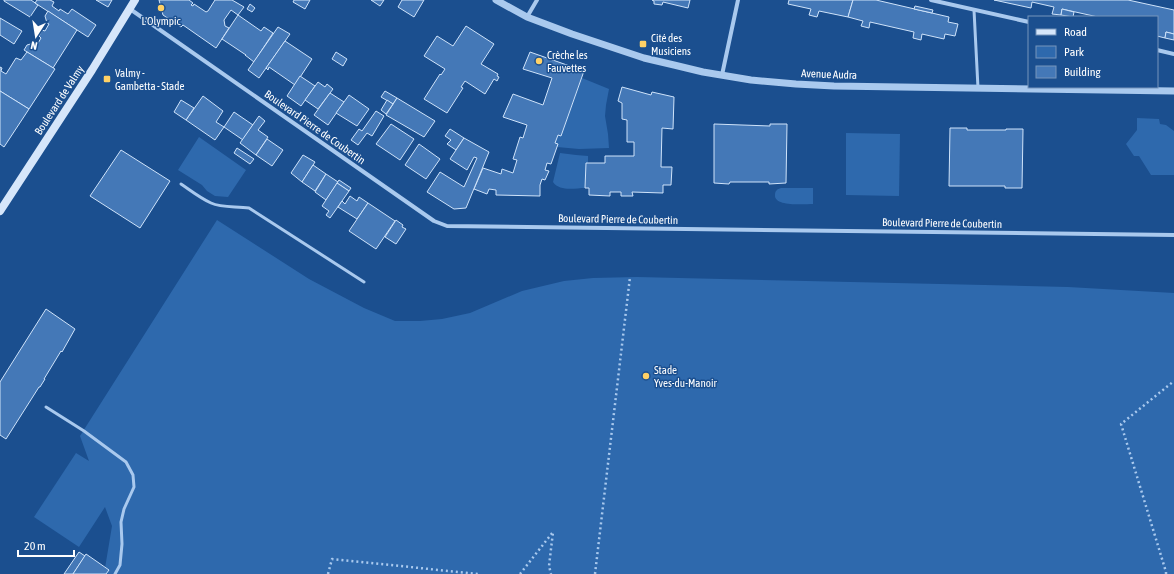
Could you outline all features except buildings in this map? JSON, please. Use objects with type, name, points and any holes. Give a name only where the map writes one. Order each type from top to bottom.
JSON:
[{"type":"main road","name":"Boulevard de Valmy","points":[[0,211],[88,76],[135,0]]},
{"type":"street","name":"Avenue Audra","points":[[497,0],[527,16],[572,34],[644,58],[674,66],[766,81],[804,84],[1174,91]]},
{"type":"street","points":[[527,16],[537,0]]},
{"type":"street","points":[[722,75],[738,0]]},
{"type":"street","points":[[931,0],[1028,22]]},
{"type":"street","name":"Boulevard Pierre de Coubertin","points":[[130,9],[434,221],[447,226],[1174,235]]},
{"type":"street","points":[[1158,50],[1174,54]]},
{"type":"lane","points":[[974,10],[978,88]]},
{"type":"lane","points":[[181,184],[211,203],[224,206],[249,208],[364,282]]},
{"type":"lane","points":[[46,407],[84,431],[126,462],[133,475],[134,487],[124,509],[121,522],[122,544],[120,565],[115,574]]},
{"type":"path","points":[[595,574],[630,277]]},
{"type":"path","points":[[1166,574],[1121,424],[1174,381]]},
{"type":"path","points":[[520,574],[552,532],[551,574]]},
{"type":"path","points":[[328,574],[332,560],[478,574]]},
{"type":"green space","points":[[582,78],[609,89],[605,116],[609,148],[579,149],[557,147],[555,143],[558,135],[561,136]]},
{"type":"green space","points":[[1137,118],[1159,119],[1160,124],[1166,125],[1174,131],[1174,175],[1151,175],[1139,156],[1134,156],[1126,144],[1137,130]]},
{"type":"green space","points":[[846,133],[900,134],[899,196],[846,195]]},
{"type":"green space","points":[[199,137],[246,170],[228,197],[215,196],[207,191],[202,185],[178,170]]},
{"type":"green space","points":[[560,153],[588,156],[588,163],[586,163],[585,188],[564,188],[553,182]]},
{"type":"green space","points":[[781,188],[813,188],[813,204],[790,204],[779,201],[776,199],[775,194],[776,190]]},
{"type":"green space","name":"Stade Yves-du-Manoir","points":[[217,220],[309,279],[364,308],[395,321],[442,319],[470,313],[522,291],[564,281],[593,278],[637,277],[1068,287],[1174,293],[1174,574],[104,574],[112,526],[105,507],[79,547],[34,517],[76,453],[89,461],[80,436]]},
{"type":"place","name":"L'Olympic","points":[[161,8]]},
{"type":"place","name":"Cité des Musiciens","points":[[643,44]]},
{"type":"place","name":"Crèche les Fauvettes","points":[[539,61]]},
{"type":"place","name":"Valmy - Gambetta - Stade","points":[[107,79]]},
{"type":"place","name":"Stade Yves-du-Manoir","points":[[646,376]]}]
